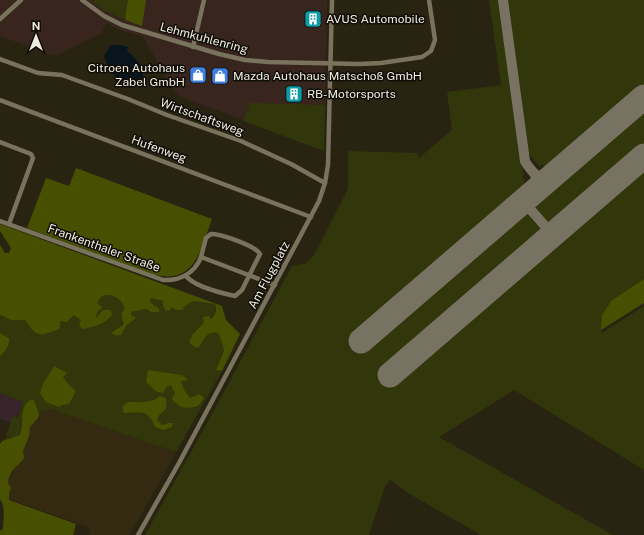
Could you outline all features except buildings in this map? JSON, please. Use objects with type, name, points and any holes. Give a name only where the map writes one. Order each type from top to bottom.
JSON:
[{"type":"street","points":[[0,19],[21,0]]},
{"type":"street","name":"Lehmkuhlenring","points":[[82,0],[104,16],[122,25],[230,58],[245,60],[331,63],[381,63],[417,58],[428,54],[435,40],[429,0]]},
{"type":"street","points":[[193,47],[204,0]]},
{"type":"street","name":"Am Flugplatz","points":[[138,535],[179,463],[319,201],[325,183],[328,165],[332,0]]},
{"type":"street","name":"Wirtschaftsweg","points":[[0,59],[38,73],[62,74],[167,115],[241,141],[292,164],[325,183]]},
{"type":"street","name":"Hufenweg","points":[[0,100],[311,217]]},
{"type":"street","points":[[0,142],[31,154],[33,158],[9,224]]},
{"type":"street","name":"Frankenthaler Straße","points":[[0,221],[156,279],[170,280],[186,276]]},
{"type":"street","points":[[211,234],[217,234],[249,246],[260,254],[242,290],[235,296],[189,280],[186,276],[195,268],[201,257],[206,238],[211,234]]},
{"type":"street","points":[[201,257],[275,285]]},
{"type":"shaded area","points":[[0,0],[327,0],[324,150],[181,97],[172,87],[143,37],[121,30],[106,23],[102,33],[57,55],[52,55],[0,36]]},
{"type":"shaded area","points":[[111,45],[122,45],[128,47],[127,51],[138,62],[142,69],[143,77],[137,82],[130,84],[119,80],[114,75],[106,63],[104,56]]},
{"type":"shaded area","points":[[0,393],[23,402],[17,418],[13,417],[11,423],[0,419]]},
{"type":"shaded area","points":[[27,396],[176,452],[130,535],[89,535],[91,528],[0,496],[0,453],[13,416],[19,418]]},
{"type":"green space","points":[[94,0],[128,0],[125,20],[102,9],[93,2]]},
{"type":"green space","points":[[128,0],[146,0],[142,26],[125,20]]},
{"type":"green space","points":[[489,0],[500,0],[522,158],[520,161],[523,164],[521,166],[524,169],[522,171],[524,175],[522,177],[525,180],[523,182],[525,183],[523,185],[523,190],[378,316],[375,313],[353,332],[369,350],[388,334],[386,330],[644,107],[644,279],[612,300],[601,330],[602,333],[644,306],[644,470],[514,390],[439,437],[613,535],[481,535],[408,493],[390,480],[385,487],[369,535],[145,535],[292,266],[306,263],[314,255],[348,189],[348,151],[417,153],[419,158],[452,130],[447,92],[501,85]]},
{"type":"green space","points":[[506,0],[644,0],[644,86],[549,168],[545,168],[542,165],[540,167],[528,154]]},
{"type":"green space","points":[[250,103],[325,105],[324,151],[243,121]]},
{"type":"green space","points":[[76,168],[212,219],[200,252],[195,261],[188,269],[180,274],[169,276],[155,275],[27,228],[46,178],[69,186]]},
{"type":"green space","points":[[0,224],[222,306],[226,320],[240,334],[222,371],[216,370],[224,350],[219,334],[216,332],[208,334],[198,348],[189,342],[193,334],[204,322],[203,317],[209,316],[211,319],[214,315],[216,312],[215,304],[193,301],[184,307],[183,310],[176,310],[171,307],[170,310],[166,311],[163,306],[163,301],[151,298],[150,302],[159,309],[159,312],[151,312],[146,309],[131,312],[131,315],[136,318],[126,326],[122,334],[117,336],[111,333],[123,325],[122,312],[124,306],[119,299],[110,295],[102,296],[100,299],[98,304],[103,307],[97,312],[96,318],[103,310],[111,310],[112,315],[102,323],[83,329],[79,326],[81,320],[74,315],[67,322],[60,321],[60,328],[48,333],[40,334],[36,333],[25,320],[11,320],[0,315],[0,245],[5,253],[9,253],[11,248],[0,231]]},
{"type":"green space","points":[[644,279],[644,303],[601,330],[602,315],[612,300]]},
{"type":"green space","points":[[104,293],[118,299],[124,305],[122,313],[122,334],[126,326],[136,318],[131,315],[131,312],[146,309],[151,312],[156,306],[150,302],[151,298],[163,301],[171,307],[183,310],[184,307],[193,301],[215,304],[214,315],[200,326],[193,334],[203,342],[208,334],[216,332],[219,334],[224,350],[216,369],[222,371],[176,452],[51,409],[42,410],[39,414],[34,400],[27,402],[21,420],[20,435],[12,438],[6,435],[13,416],[18,418],[23,402],[0,393],[0,356],[5,350],[9,338],[0,333],[0,315],[11,320],[25,320],[29,327],[70,320],[74,315],[82,320],[99,325],[103,310],[96,319],[97,308]]},
{"type":"green space","points":[[0,333],[9,338],[9,343],[7,348],[0,356]]},
{"type":"green space","points":[[54,366],[67,373],[63,377],[76,391],[69,404],[59,407],[46,402],[40,393],[43,384]]},
{"type":"green space","points":[[148,370],[182,375],[188,380],[181,381],[184,390],[190,398],[199,394],[204,398],[198,406],[186,408],[178,405],[172,399],[175,393],[171,385],[165,388],[164,393],[157,392],[146,382]]},
{"type":"green space","points":[[160,396],[166,398],[166,409],[159,415],[157,420],[162,425],[173,423],[172,427],[164,430],[155,427],[150,417],[144,413],[124,413],[122,407],[128,402],[149,401]]},
{"type":"green space","points":[[30,400],[34,400],[39,414],[38,418],[30,427],[29,436],[23,451],[24,458],[10,474],[8,483],[11,488],[9,500],[76,524],[73,535],[0,535],[0,531],[3,529],[4,514],[0,499],[0,444],[2,441],[20,435],[24,407]]},
{"type":"taxiway","points":[[503,0],[525,161],[536,175],[538,183],[534,192]]},
{"type":"taxiway","points":[[535,174],[544,178],[553,175]]},
{"type":"taxiway","points":[[523,201],[553,235]]},
{"type":"runway","points":[[361,341],[644,97]]},
{"type":"runway","points":[[390,375],[644,156]]},
{"type":"place","name":"AVUS Automobile","points":[[313,19]]},
{"type":"place","name":"Citroen Autohaus Zabel GmbH","points":[[198,75]]},
{"type":"place","name":"Mazda Autohaus Matschoß GmbH","points":[[220,76]]},
{"type":"place","name":"RB-Motorsports","points":[[294,94]]}]
